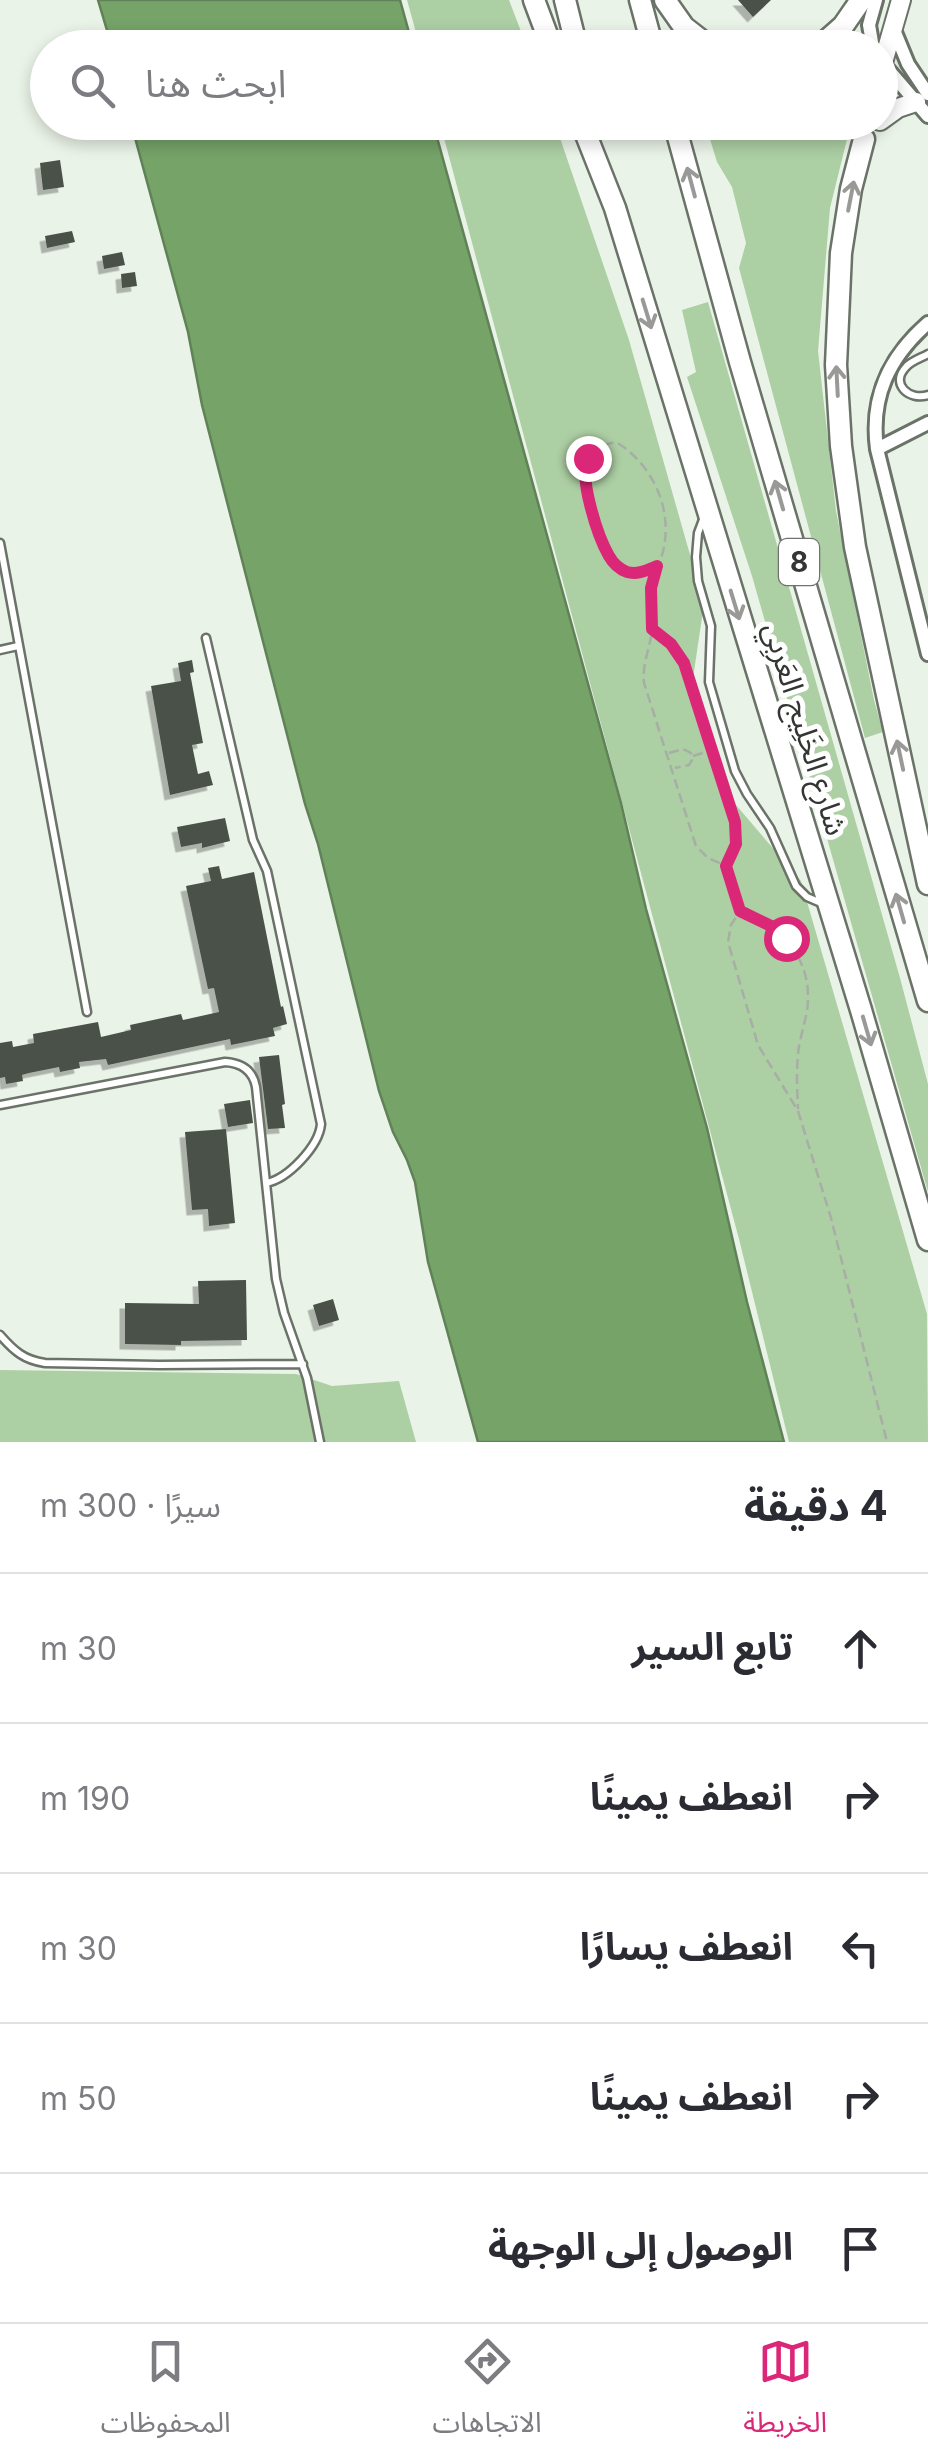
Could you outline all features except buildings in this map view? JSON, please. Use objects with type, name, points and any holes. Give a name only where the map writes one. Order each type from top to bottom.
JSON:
[{"type":"highway","points":[[534,0],[545,30]]},
{"type":"highway","points":[[565,0],[572,30]]},
{"type":"highway","points":[[640,0],[648,30]]},
{"type":"highway","points":[[666,0],[687,30]]},
{"type":"highway","points":[[839,30],[862,0]]},
{"type":"highway","name":"شارع الخَلِيج العَربِي","points":[[589,140],[615,208],[928,1240]]},
{"type":"highway","points":[[598,140],[615,208]]},
{"type":"highway","name":"شارع الخَلِيج العَربِي","points":[[679,140],[740,362],[928,1001]]},
{"type":"highway","points":[[864,140],[841,253],[836,365],[841,446],[855,547],[928,884]]},
{"type":"main road","points":[[893,28],[902,0]]},
{"type":"main road","points":[[898,108],[924,104]]},
{"type":"street","points":[[870,30],[876,0]]},
{"type":"street","points":[[898,40],[924,104]]},
{"type":"street","points":[[898,79],[924,104]]},
{"type":"street","points":[[927,325],[902,349],[884,378],[876,406],[877,449],[928,654]]},
{"type":"street","points":[[877,449],[928,423]]},
{"type":"lane","points":[[902,385],[906,367],[928,354]]},
{"type":"lane","points":[[884,378],[902,385],[911,396],[928,395]]},
{"type":"lane","points":[[706,512],[698,532],[696,569],[711,626],[709,682],[728,746],[738,778],[770,828],[796,886],[806,897],[828,904]]},
{"type":"lane","points":[[0,543],[87,1012]]},
{"type":"lane","points":[[206,638],[253,840],[268,870],[321,1124],[310,1149],[280,1179],[266,1183]]},
{"type":"lane","points":[[0,650],[18,646]]},
{"type":"lane","points":[[0,1106],[225,1062],[240,1064],[251,1074],[256,1087],[276,1279],[311,1393],[320,1442]]},
{"type":"lane","points":[[0,1335],[13,1351],[45,1363],[303,1364]]},
{"type":"path","points":[[657,566],[635,573],[621,569],[610,558],[584,472],[588,458],[603,445],[616,442],[626,448],[645,466],[657,487],[666,528],[663,553],[651,588],[652,629],[643,674],[696,846],[708,858],[726,866]]},
{"type":"path","points":[[652,629],[671,644],[684,663],[735,822],[736,844],[726,866],[740,911],[786,938],[796,952],[806,981],[808,1003],[798,1050],[798,1111]]},
{"type":"path","points":[[692,756],[728,746]]},
{"type":"path","points":[[667,754],[682,748],[692,756]]},
{"type":"path","points":[[672,768],[688,766],[692,756]]},
{"type":"path","points":[[740,911],[731,925],[728,942],[758,1045],[798,1111],[830,1218],[887,1442]]},
{"type":"path","points":[[806,981],[814,982]]},
{"type":"shaded area","points":[[98,0],[400,0],[408,30],[107,30]]},
{"type":"shaded area","points":[[407,0],[509,0],[520,30],[415,30]]},
{"type":"shaded area","points":[[136,140],[438,140],[621,803],[707,1128],[784,1442],[478,1442],[428,1262],[415,1182],[379,1091],[202,405],[188,332]]},
{"type":"shaded area","points":[[445,140],[561,140],[629,340],[704,604],[692,685],[697,703],[730,798],[801,881],[927,1314],[928,1442],[789,1442],[739,1239]]},
{"type":"shaded area","points":[[710,140],[847,140],[830,208],[818,351],[836,511],[883,732],[865,738],[739,268],[746,243],[732,187],[717,162]]},
{"type":"shaded area","points":[[708,302],[928,1084],[928,1192],[752,576],[687,377],[696,372],[682,310]]},
{"type":"shaded area","points":[[0,1370],[296,1374],[332,1386],[399,1381],[416,1442],[0,1442]]},
{"type":"route","points":[[588,458],[584,464],[586,488],[610,558],[627,572],[644,572],[657,566],[651,588],[652,629],[671,644],[684,663],[735,822],[736,844],[726,866],[740,911],[786,938]]}]
